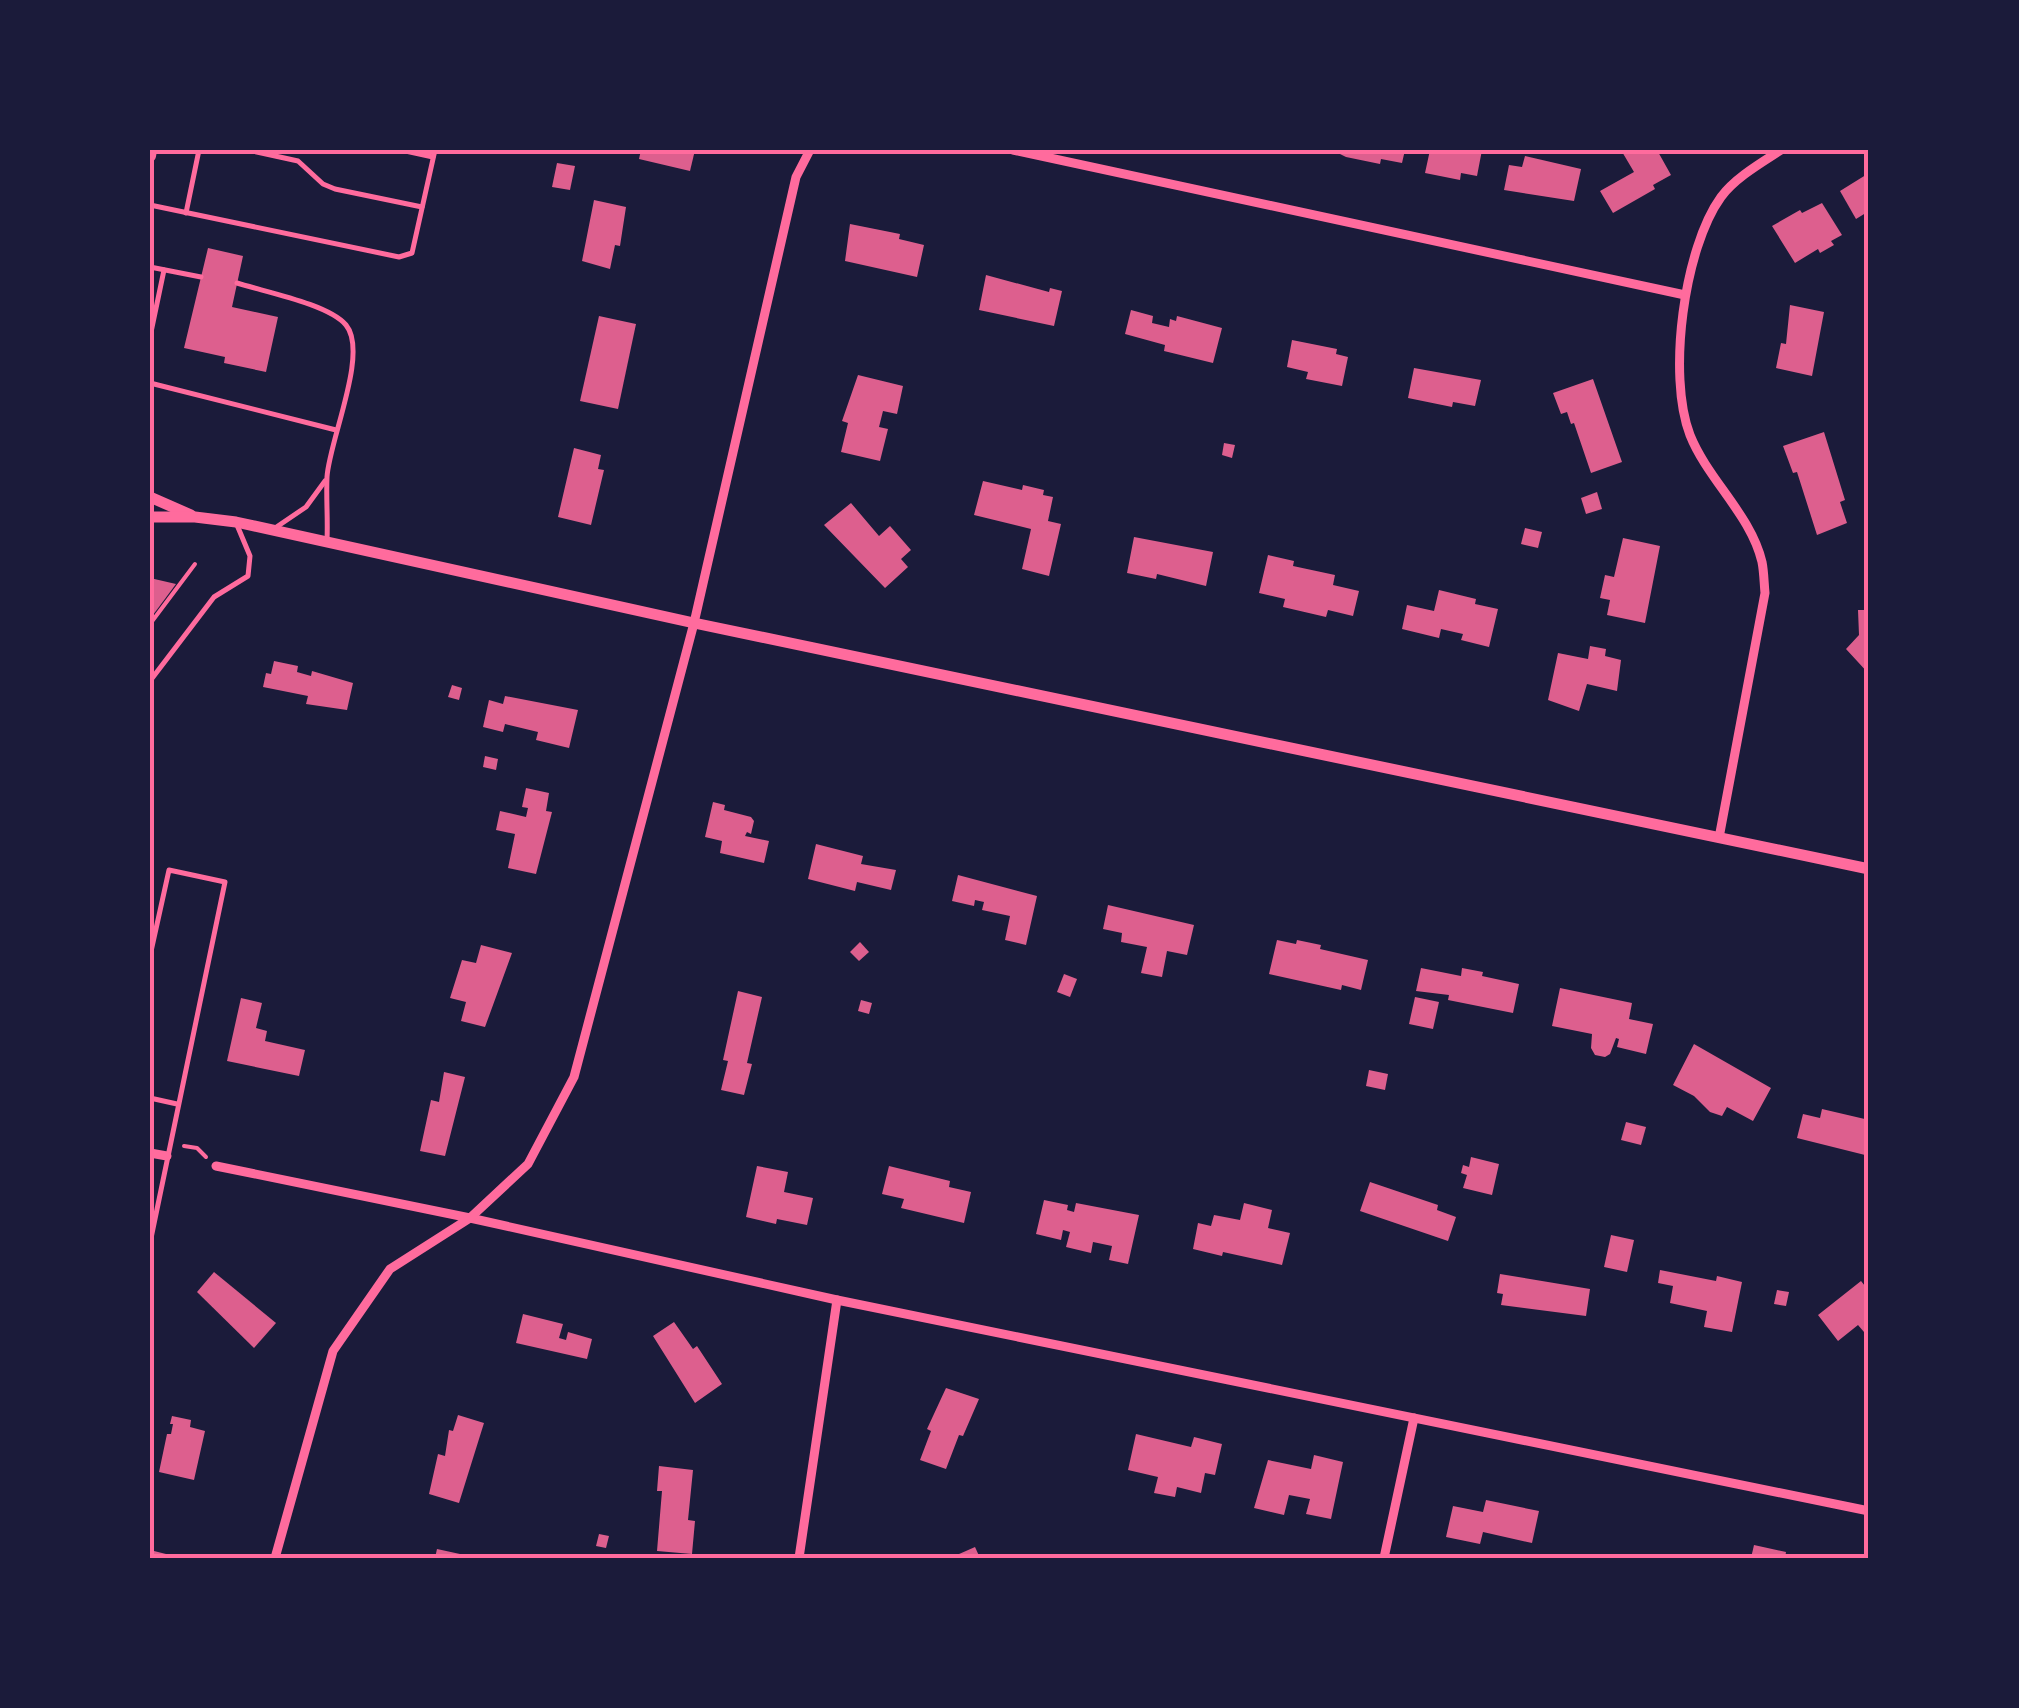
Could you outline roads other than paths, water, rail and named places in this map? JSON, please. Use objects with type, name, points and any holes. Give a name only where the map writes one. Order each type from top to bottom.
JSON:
[{"type":"street","points":[[275,1558],[334,1351],[390,1269],[470,1218],[528,1164],[574,1078],[694,623],[796,177],[810,150]]},
{"type":"street","points":[[1013,150],[1684,295]]},
{"type":"street","points":[[1718,838],[1765,593],[1762,561],[1747,527],[1689,432],[1682,399],[1684,295],[1702,228],[1723,194],[1781,150]]},
{"type":"street","points":[[150,497],[195,517]]},
{"type":"street","points":[[150,517],[236,522],[694,623],[1869,869]]},
{"type":"street","points":[[150,1153],[167,1156]]},
{"type":"street","points":[[216,1166],[837,1300],[1869,1511]]},
{"type":"street","points":[[799,1558],[837,1300]]},
{"type":"street","points":[[1384,1558],[1414,1418]]},
{"type":"lane","points":[[186,213],[199,150]]},
{"type":"lane","points":[[248,150],[298,161],[322,184],[334,189],[422,207]]},
{"type":"lane","points":[[150,205],[398,257],[412,253],[434,154],[401,150]]},
{"type":"lane","points":[[150,267],[201,277]]},
{"type":"lane","points":[[150,337],[164,270]]},
{"type":"lane","points":[[237,283],[328,312],[346,326],[354,342],[352,371],[327,479],[327,541]]},
{"type":"lane","points":[[150,382],[336,430]]},
{"type":"lane","points":[[272,530],[306,507],[327,479]]},
{"type":"lane","points":[[150,681],[214,596],[248,576],[250,556],[236,522]]},
{"type":"lane","points":[[150,956],[169,870],[225,882],[150,1243]]},
{"type":"lane","points":[[150,1098],[177,1104]]}]
